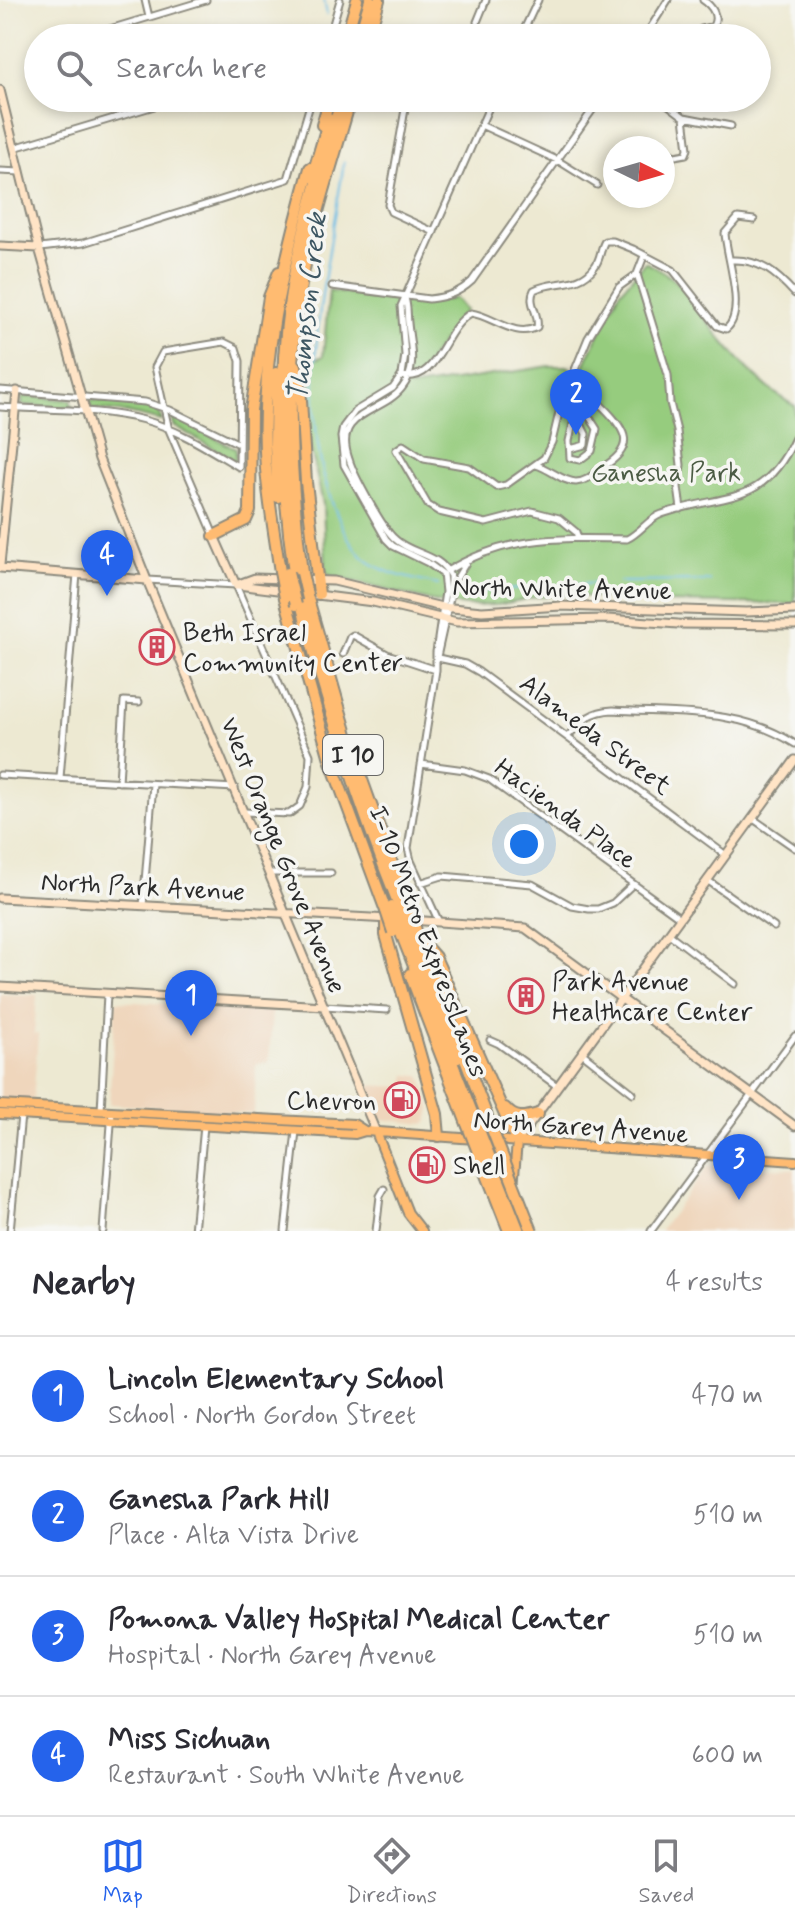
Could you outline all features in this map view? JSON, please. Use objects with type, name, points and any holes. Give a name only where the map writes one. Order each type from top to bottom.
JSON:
[{"type":"highway","points":[[352,24],[357,0]]},
{"type":"highway","points":[[354,24],[363,0]]},
{"type":"highway","points":[[363,24],[370,0]]},
{"type":"highway","points":[[372,24],[379,0]]},
{"type":"highway","points":[[291,573],[276,481],[274,408],[278,352],[297,234],[328,112]]},
{"type":"highway","name":"I 10","points":[[328,112],[286,255],[270,356],[266,468],[291,573],[352,752],[394,908]]},
{"type":"highway","points":[[291,573],[282,468],[285,342],[298,257],[338,112]]},
{"type":"highway","name":"I 10","points":[[347,112],[302,280],[293,352],[290,418],[291,573],[285,598],[330,759],[405,936],[509,1231]]},
{"type":"highway","points":[[214,536],[246,520],[250,511],[249,442],[254,388],[269,297],[286,255]]},
{"type":"highway","points":[[293,352],[300,384],[306,482],[319,594]]},
{"type":"highway","name":"I-10 Metro ExpressLanes","points":[[301,601],[311,668],[337,756],[405,936],[464,1074],[474,1082],[532,1231]]},
{"type":"highway","points":[[394,908],[405,936],[439,1136]]},
{"type":"highway","points":[[405,936],[435,957],[517,1142]]},
{"type":"highway","points":[[503,1107],[515,1117],[538,1114]]},
{"type":"highway","points":[[472,1125],[519,1231]]},
{"type":"main road","name":"North Garey Avenue","points":[[0,1105],[204,1126],[355,1134],[365,1131],[795,1161]]},
{"type":"main road","name":"North Garey Avenue","points":[[0,1114],[101,1115]]},
{"type":"main road","name":"North Garey Avenue","points":[[112,1116],[354,1124],[365,1131]]},
{"type":"main road","points":[[376,1132],[408,1213],[422,1231]]},
{"type":"main road","points":[[509,1231],[517,1142]]},
{"type":"street","points":[[145,0],[149,17]]},
{"type":"street","points":[[126,24],[206,0]]},
{"type":"street","points":[[333,24],[340,0]]},
{"type":"street","points":[[477,22],[486,0]]},
{"type":"street","points":[[527,24],[538,0]]},
{"type":"street","points":[[653,24],[668,0]]},
{"type":"street","points":[[703,0],[714,12],[714,24]]},
{"type":"street","name":"West Orange Grove Avenue","points":[[0,90],[39,248],[104,478],[128,527],[147,580],[376,1132]]},
{"type":"street","points":[[13,148],[134,112]]},
{"type":"street","points":[[0,246],[39,248],[83,243],[288,179],[308,112]]},
{"type":"street","points":[[405,112],[388,205],[391,212],[434,232]]},
{"type":"street","points":[[451,587],[445,572],[390,544],[341,456],[341,437],[355,411],[395,390],[405,374],[401,306],[488,112]]},
{"type":"street","points":[[332,286],[405,298],[445,297],[460,292],[471,282],[591,112]]},
{"type":"street","points":[[677,112],[684,117],[731,126]]},
{"type":"street","points":[[675,156],[686,154],[688,149],[684,117]]},
{"type":"street","points":[[483,126],[557,160],[597,185]]},
{"type":"street","points":[[0,171],[20,172]]},
{"type":"street","points":[[405,374],[427,371],[456,324],[471,313],[512,329],[531,331],[537,327],[539,320],[531,300],[534,290],[583,277],[598,262],[605,241],[613,241],[673,270],[721,329],[732,324],[736,318],[732,260],[725,239],[728,227],[738,218],[754,220]]},
{"type":"street","points":[[578,538],[576,532],[559,518],[532,511],[486,523],[439,512],[428,505],[396,450],[403,445],[424,459],[469,467],[497,487],[506,485],[518,474],[536,465],[544,458],[552,442],[566,392],[588,338],[619,287],[637,274],[644,256]]},
{"type":"street","points":[[732,260],[760,264],[772,271],[795,294]]},
{"type":"street","points":[[637,274],[668,375],[681,465],[678,487],[681,509]]},
{"type":"street","points":[[0,407],[86,412],[145,420],[169,430],[188,437],[239,467],[240,361],[236,348],[224,342],[163,352],[155,367],[169,430],[310,755],[308,787],[296,811],[289,814],[245,812]]},
{"type":"street","points":[[536,465],[573,482],[594,476],[621,453],[626,442],[624,430],[586,386],[571,381]]},
{"type":"street","points":[[0,390],[135,401],[164,407],[239,444]]},
{"type":"street","points":[[17,391],[0,567],[236,585]]},
{"type":"street","points":[[566,392],[583,407],[597,429],[592,451],[580,460],[570,458],[569,441],[573,424],[581,424],[586,434],[585,445],[570,449]]},
{"type":"street","points":[[445,572],[468,560],[543,538],[627,539],[639,533],[658,514],[724,497],[745,495],[773,474],[787,456],[795,438]]},
{"type":"street","points":[[439,922],[420,883],[408,848],[445,608],[451,587],[468,560]]},
{"type":"street","points":[[445,572],[445,608]]},
{"type":"street","points":[[60,778],[77,574]]},
{"type":"street","name":"North White Avenue","points":[[236,585],[255,578],[317,580],[381,591],[445,608],[482,611],[561,606],[731,612],[795,610]]},
{"type":"street","name":"North White Avenue","points":[[236,585],[373,602],[465,622],[608,619],[678,624],[795,625]]},
{"type":"street","points":[[343,654],[353,635],[387,654],[436,670]]},
{"type":"street","name":"Alameda Street","points":[[437,657],[465,664],[479,672],[726,855]]},
{"type":"street","points":[[119,782],[124,701],[139,702]]},
{"type":"street","points":[[567,737],[587,716],[613,710],[748,720],[777,732],[795,744]]},
{"type":"street","points":[[517,1142],[795,760]]},
{"type":"street","name":"Hacienda Place","points":[[421,764],[465,770],[489,779],[679,917]]},
{"type":"street","points":[[0,775],[235,788]]},
{"type":"street","points":[[143,907],[153,784]]},
{"type":"street","points":[[752,818],[795,848]]},
{"type":"street","points":[[270,873],[331,873]]},
{"type":"street","points":[[420,883],[442,876],[532,884],[572,906],[589,909],[613,903],[632,885]]},
{"type":"street","points":[[707,880],[774,927]]},
{"type":"street","name":"North Park Avenue","points":[[0,898],[525,928],[795,1126]]},
{"type":"street","points":[[668,933],[735,984]]},
{"type":"street","points":[[0,987],[387,1010]]},
{"type":"street","points":[[101,1115],[107,994]]},
{"type":"street","points":[[651,1231],[795,1036]]},
{"type":"street","points":[[490,1040],[557,1086]]},
{"type":"street","points":[[582,1053],[633,1093]]},
{"type":"street","points":[[10,1231],[21,1115]]},
{"type":"street","points":[[103,1231],[112,1116]]},
{"type":"street","points":[[194,1231],[204,1126]]},
{"type":"street","points":[[285,1231],[296,1131]]},
{"type":"street","points":[[376,1231],[380,1196],[384,1189]]},
{"type":"shaded area","points":[[0,994],[37,995],[34,1034],[38,1034],[33,1103],[0,1101]]},
{"type":"shaded area","points":[[116,1001],[272,1010],[269,1063],[256,1063],[254,1114],[109,1104]]},
{"type":"shaded area","points":[[406,1075],[421,1075],[431,1109],[428,1122],[424,1124],[381,1119],[366,1085],[405,1087]]},
{"type":"shaded area","points":[[708,1166],[795,1169],[795,1231],[660,1231]]},
{"type":"green space","name":"Ganesha Park","points":[[645,262],[672,278],[747,367],[765,385],[795,406],[795,604],[660,602],[566,595],[467,606],[435,602],[331,576],[326,572],[323,504],[309,441],[310,362],[323,356],[329,291],[408,302],[455,298],[465,310],[410,388],[550,366],[567,366],[580,374],[619,293]]},
{"type":"green space","points":[[22,396],[70,400],[73,408],[22,405]]},
{"type":"green space","points":[[89,400],[150,408],[159,411],[162,421],[92,409]]},
{"type":"green space","points":[[172,415],[236,449],[236,461],[174,426]]},
{"type":"waterway","name":"Thompson Creek","points":[[324,0],[327,14]]},
{"type":"waterway","name":"Thompson Creek","points":[[344,162],[322,295],[314,387],[316,432],[324,476],[343,528],[364,558],[390,572],[438,585]]},
{"type":"waterway","name":"Thompson Creek","points":[[619,582],[710,581]]},
{"type":"waterway","name":"Thompson Creek","points":[[457,589],[494,591],[598,583]]},
{"type":"place","name":"Ganesha Park Hill","points":[[576,435]]},
{"type":"place","name":"Miss Sichuan","points":[[107,596]]},
{"type":"place","name":"Beth Israel Community Center","points":[[157,647]]},
{"type":"place","name":"Park Avenue Healthcare Center","points":[[526,996]]},
{"type":"place","name":"Lincoln Elementary School","points":[[191,1036]]},
{"type":"place","name":"Chevron","points":[[402,1100]]},
{"type":"place","name":"Shell","points":[[427,1165]]},
{"type":"place","name":"Pomona Valley Hospital Medical Center","points":[[739,1200]]}]
